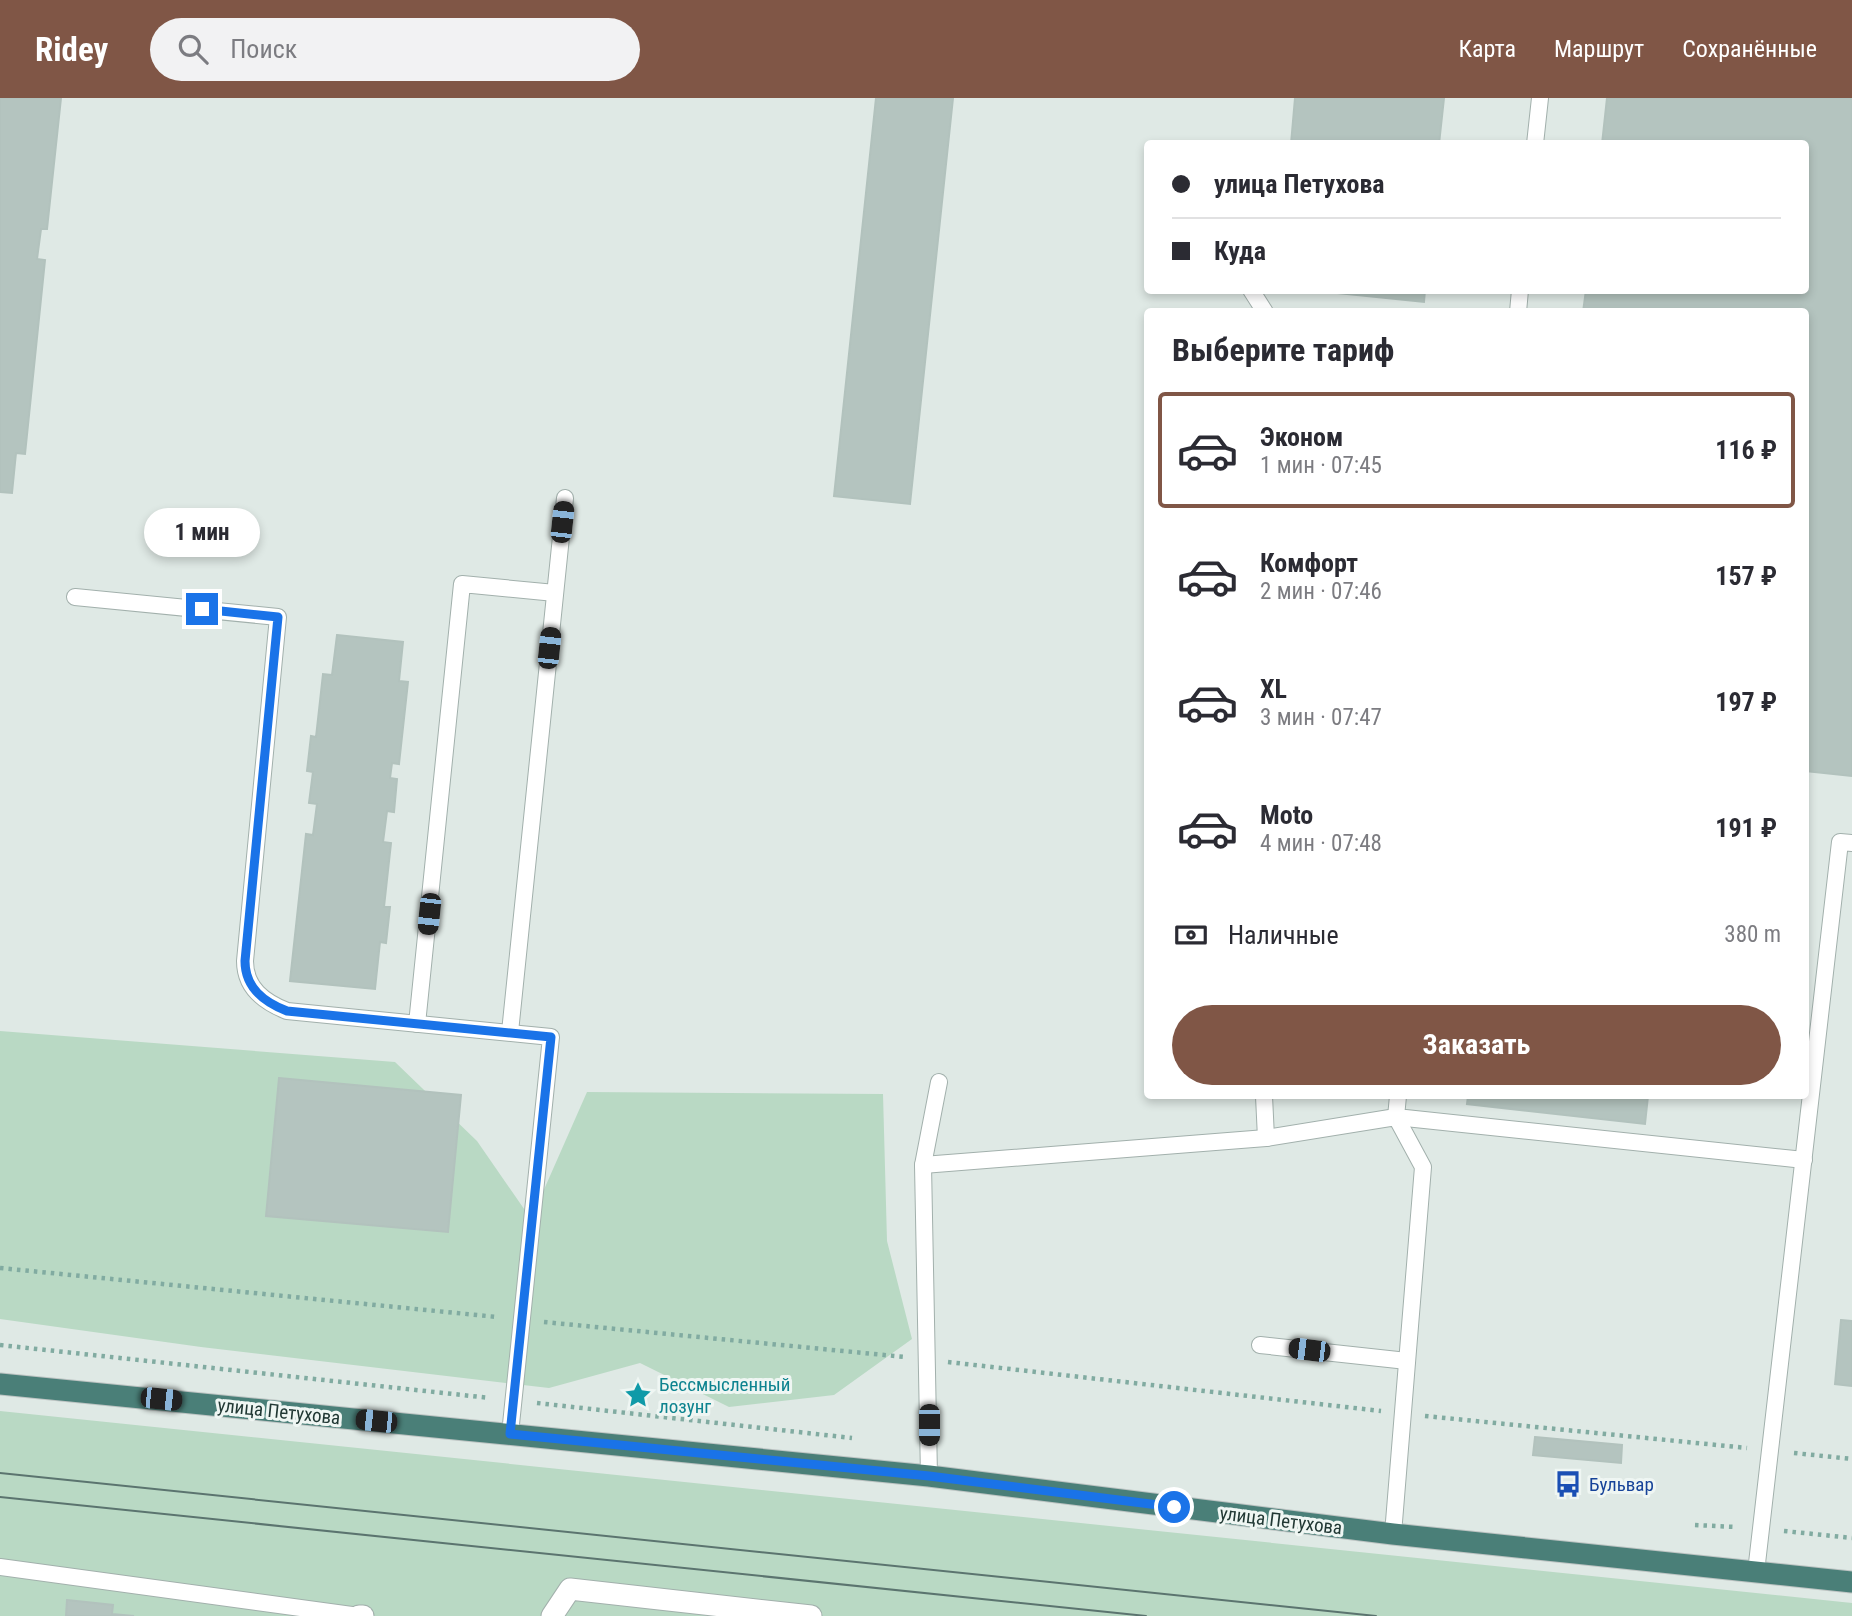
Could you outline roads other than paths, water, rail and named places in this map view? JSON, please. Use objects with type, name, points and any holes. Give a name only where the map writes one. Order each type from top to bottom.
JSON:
[{"type":"highway","name":"улица Петухова","points":[[0,1384],[929,1476],[1393,1534],[1852,1582]]},
{"type":"street","points":[[552,1616],[570,1589],[811,1616]]},
{"type":"lane","points":[[1535,140],[1540,98]]},
{"type":"lane","points":[[510,1032],[565,498]]},
{"type":"lane","points":[[417,1024],[462,584],[555,593]]},
{"type":"lane","points":[[75,597],[278,617],[245,970],[259,996],[287,1011],[551,1037],[510,1434]]},
{"type":"lane","points":[[1756,1572],[1840,842],[1852,843]]},
{"type":"lane","points":[[929,1476],[923,1165],[939,1082]]},
{"type":"lane","points":[[1264,1099],[1266,1138]]},
{"type":"lane","points":[[1393,1534],[1423,1167],[1396,1117],[1398,1099]]},
{"type":"lane","points":[[923,1165],[1266,1138],[1396,1117],[1804,1160]]},
{"type":"lane","points":[[1260,1345],[1407,1362]]},
{"type":"lane","points":[[0,1567],[361,1616]]},
{"type":"tram line","points":[[0,1473],[1376,1616]]},
{"type":"tram line","points":[[0,1497],[1146,1616]]},
{"type":"place","name":"Бессмысленный лозунг","points":[[638,1395]]},
{"type":"place","name":"Бульвар","points":[[1568,1484]]}]
